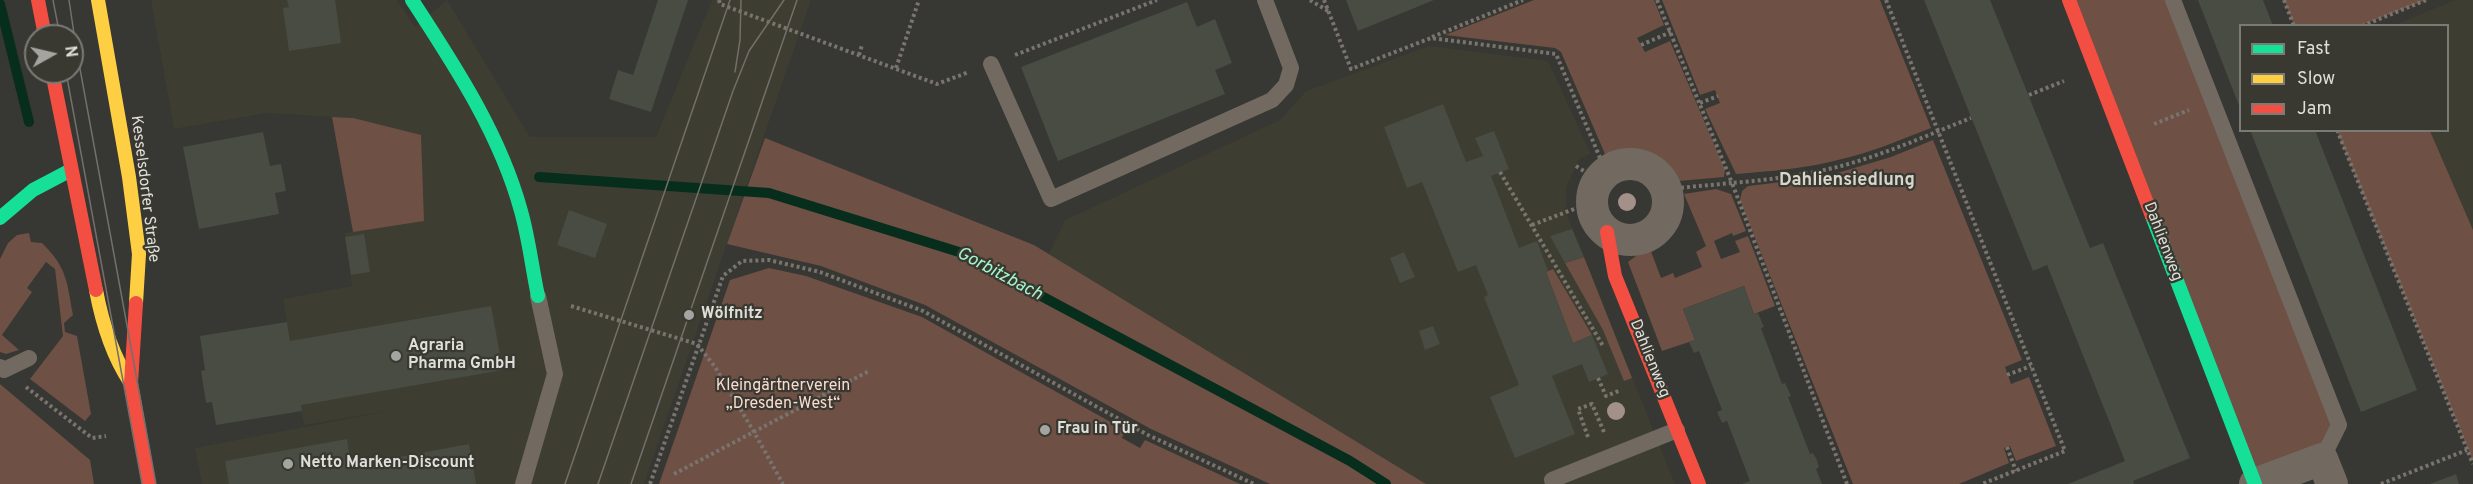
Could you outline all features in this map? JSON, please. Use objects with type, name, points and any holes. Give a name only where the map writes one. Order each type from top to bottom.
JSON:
[{"type":"street","points":[[38,0],[43,24]]},
{"type":"street","name":"Kesselsdorfer Straße","points":[[98,0],[129,177],[139,254],[131,383],[149,484]]},
{"type":"street","points":[[412,0],[457,67],[497,147],[520,209],[538,296]]},
{"type":"street","name":"Dahlienweg","points":[[2069,0],[2255,484],[2327,471]]},
{"type":"street","name":"Kesselsdorfer Straße","points":[[54,84],[101,317],[120,367],[131,383]]},
{"type":"street","points":[[1593,180],[1615,166],[1636,163],[1655,172],[1667,189],[1667,214],[1653,233],[1629,240],[1617,238],[1607,232]]},
{"type":"street","points":[[0,218],[33,190],[71,170]]},
{"type":"street","name":"Dahlienweg","points":[[1593,180],[1599,224],[1607,232],[1615,276],[1699,484]]},
{"type":"lane","points":[[991,64],[1051,199],[1272,100],[1286,84],[1291,68],[1265,0]]},
{"type":"lane","points":[[2173,0],[2339,425],[2327,471]]},
{"type":"lane","points":[[523,484],[555,374],[538,296]]},
{"type":"lane","points":[[2,369],[29,358]]},
{"type":"lane","points":[[1552,480],[1677,430]]},
{"type":"path","points":[[719,0],[720,4],[937,84],[1157,0]]},
{"type":"path","points":[[896,68],[919,0]]},
{"type":"path","points":[[1310,0],[1329,11]]},
{"type":"path","points":[[1324,0],[1352,69],[1523,0]]},
{"type":"path","points":[[1657,0],[1732,183],[1847,484]]},
{"type":"path","points":[[1886,0],[2065,452],[1982,484]]},
{"type":"path","points":[[2284,0],[2293,24]]},
{"type":"path","points":[[2367,24],[2426,0]]},
{"type":"path","points":[[1641,45],[1671,32]]},
{"type":"path","points":[[1431,38],[1556,54],[1593,180],[1532,225]]},
{"type":"path","points":[[859,55],[862,45]]},
{"type":"path","points":[[1700,103],[1718,96]]},
{"type":"path","points":[[2172,117],[2184,113]]},
{"type":"path","points":[[1667,189],[1803,174],[1840,166],[1887,151],[1971,118]]},
{"type":"path","points":[[2338,132],[2473,464]]},
{"type":"path","points":[[1500,172],[1598,335],[1607,357]]},
{"type":"path","points":[[650,484],[697,344],[723,276],[742,261],[769,260],[820,272],[923,311],[1148,435],[1254,484]]},
{"type":"path","points":[[538,296],[697,344],[715,367],[783,484]]},
{"type":"path","points":[[2007,375],[2031,366]]},
{"type":"path","points":[[2,369],[92,438],[139,430]]},
{"type":"path","points":[[674,474],[869,370]]},
{"type":"path","points":[[1598,378],[1606,396],[1621,390]]},
{"type":"path","points":[[1617,379],[1625,399]]},
{"type":"path","points":[[1578,441],[1589,437],[1578,409],[1592,404],[1600,423]]},
{"type":"path","points":[[2007,447],[2016,471]]},
{"type":"path","points":[[2381,484],[2467,450]]},
{"type":"shaded area","points":[[151,0],[397,0],[415,27],[447,0],[530,137],[656,137],[712,0],[811,0],[644,484],[202,484],[195,448],[388,411],[304,425],[283,299],[352,286],[345,233],[424,220],[353,118],[267,113],[174,129]]},
{"type":"shaded area","points":[[2455,0],[2473,0],[2473,230],[2430,132],[2449,132],[2449,24],[2397,24]]},
{"type":"shaded area","points":[[1429,46],[1548,61],[1591,154],[1579,159],[1566,188],[1566,212],[1675,484],[1426,484],[1049,254],[1065,220],[1280,120],[1306,91]]},
{"type":"green space","points":[[1534,0],[1654,0],[1664,25],[1637,38],[1645,52],[1670,41],[1725,170],[1724,177],[1679,181],[1664,164],[1647,155],[1628,152],[1605,154],[1561,52],[1555,48],[1445,35]]},
{"type":"green space","points":[[1662,0],[1880,0],[1931,128],[1873,150],[1826,163],[1736,174],[1705,109],[1720,103],[1715,90],[1700,95]]},
{"type":"green space","points":[[2069,0],[2173,0],[2339,425],[2322,459],[2255,484]]},
{"type":"green space","points":[[2284,0],[2426,0],[2365,24],[2294,24]]},
{"type":"green space","points":[[332,117],[353,118],[421,135],[424,221],[353,232]]},
{"type":"green space","points":[[2337,132],[2430,132],[2473,230],[2473,461]]},
{"type":"green space","points":[[765,138],[1034,245],[1426,484],[1270,484],[1151,429],[925,305],[821,266],[727,244]]},
{"type":"green space","points":[[1933,140],[2022,360],[2005,367],[2011,384],[2029,377],[2056,446],[2016,461],[2010,446],[2004,448],[2009,463],[1959,484],[1853,484],[1740,200],[1742,191],[1748,186],[1824,177],[1891,157]]},
{"type":"green space","points":[[1716,189],[1731,194],[1746,231],[1733,236],[1732,233],[1714,241],[1721,259],[1740,252],[1735,241],[1748,236],[1775,306],[1754,314],[1744,286],[1683,309],[1695,340],[1662,351],[1628,262],[1649,246],[1661,278],[1673,273],[1675,278],[1702,267],[1696,252],[1706,246],[1684,194]]},
{"type":"green space","points":[[29,233],[31,242],[42,243],[57,260],[65,276],[73,315],[64,323],[65,332],[77,336],[91,414],[85,421],[30,379],[63,336],[55,269],[46,262],[27,288],[32,292],[2,335],[19,350],[6,354],[0,352],[0,259],[8,243],[17,235]]},
{"type":"green space","points":[[1584,257],[1632,378],[1624,381],[1603,330],[1565,263]]},
{"type":"green space","name":"Kleingärtnerverein „Dresden-West“","points":[[769,268],[806,276],[922,317],[1125,430],[1122,438],[1140,448],[1145,440],[1240,484],[659,484],[730,280]]},
{"type":"green space","points":[[1553,269],[1592,335],[1573,343],[1546,272]]},
{"type":"green space","points":[[0,384],[90,460],[94,484],[0,484]]},
{"type":"building","points":[[287,0],[335,0],[341,43],[289,51],[283,8],[289,7]]},
{"type":"building","points":[[658,0],[688,0],[651,112],[609,99],[618,70],[633,75]]},
{"type":"building","points":[[1346,0],[1434,0],[1358,31]]},
{"type":"building","points":[[1924,0],[1990,0],[2090,248],[2103,243],[2190,458],[2133,481],[2134,484],[2068,484],[2125,461],[2047,265],[2033,271]]},
{"type":"building","points":[[2198,0],[2263,0],[2272,24],[2239,24],[2239,105]]},
{"type":"building","points":[[1187,2],[1197,27],[1215,19],[1232,63],[1215,70],[1225,94],[1058,161],[1021,67]]},
{"type":"building","points":[[1443,104],[1466,162],[1483,156],[1475,138],[1494,131],[1509,169],[1491,176],[1519,248],[1537,241],[1548,271],[1546,272],[1573,343],[1592,335],[1608,374],[1589,382],[1582,364],[1552,376],[1575,434],[1515,458],[1490,397],[1519,385],[1484,297],[1488,295],[1476,265],[1458,272],[1422,182],[1407,188],[1384,127]]},
{"type":"building","points":[[263,132],[270,166],[281,164],[286,191],[275,193],[279,214],[199,229],[183,147]]},
{"type":"building","points":[[2251,132],[2316,132],[2417,390],[2361,412]]},
{"type":"building","points":[[569,210],[607,224],[595,258],[557,245]]},
{"type":"building","points":[[1572,229],[1584,257],[1565,263],[1550,236]]},
{"type":"building","points":[[364,234],[370,272],[351,275],[345,237]]},
{"type":"building","points":[[1404,252],[1415,277],[1400,283],[1390,258]]},
{"type":"building","points":[[1744,286],[1754,314],[1758,313],[1764,327],[1761,328],[1782,384],[1785,383],[1791,396],[1788,397],[1810,454],[1813,453],[1817,460],[1819,467],[1816,469],[1822,484],[1742,484],[1750,481],[1727,421],[1722,423],[1717,412],[1722,410],[1699,351],[1694,353],[1689,342],[1695,340],[1683,309]]},
{"type":"building","name":"Agraria Pharma GmbH","points":[[491,306],[503,370],[301,405],[302,411],[216,425],[212,402],[206,403],[201,371],[205,370],[200,336],[287,322],[290,341]]},
{"type":"building","points":[[1433,326],[1440,344],[1425,350],[1419,331]]},
{"type":"building","name":"Netto Marken-Discount","points":[[347,439],[351,466],[469,444],[476,484],[229,484],[225,461]]},
{"type":"building","points":[[2456,474],[2459,484],[2430,484]]},
{"type":"waterway","name":"Gorbitzbach","points":[[0,4],[29,122]]},
{"type":"waterway","name":"Gorbitzbach","points":[[539,177],[769,193],[959,252],[1350,461],[1386,484]]},
{"type":"tram line","points":[[53,0],[58,24]]},
{"type":"tram line","points":[[69,0],[156,484]]},
{"type":"tram line","points":[[565,484],[730,0]]},
{"type":"tram line","points":[[735,72],[740,40],[741,0]]},
{"type":"tram line","points":[[598,484],[733,91],[749,51],[784,0]]},
{"type":"tram line","points":[[631,484],[797,0]]},
{"type":"tram line","points":[[68,84],[142,484]]},
{"type":"traffic: fast","points":[[412,0],[475,101],[501,155],[524,222],[538,296]]},
{"type":"traffic: fast","points":[[0,218],[33,190],[71,170]]},
{"type":"traffic: fast","points":[[2152,216],[2255,484]]},
{"type":"traffic: slow","points":[[98,0],[129,177],[139,254],[136,303]]},
{"type":"traffic: slow","points":[[96,290],[108,338],[130,382]]},
{"type":"traffic: jam","points":[[38,0],[43,24]]},
{"type":"traffic: jam","points":[[2069,0],[2152,216]]},
{"type":"traffic: jam","points":[[54,84],[96,290]]},
{"type":"traffic: jam","points":[[1607,232],[1615,276],[1699,484]]},
{"type":"traffic: jam","points":[[136,303],[131,383],[149,484]]},
{"type":"place","name":"Wölfnitz","points":[[689,315]]},
{"type":"place","name":"Agraria Pharma GmbH","points":[[396,356]]},
{"type":"place","name":"Frau in Tür","points":[[1045,430]]},
{"type":"place","name":"Netto Marken-Discount","points":[[288,464]]},
{"type":"district","name":"Dahliensiedlung","points":[[1847,181]]}]
